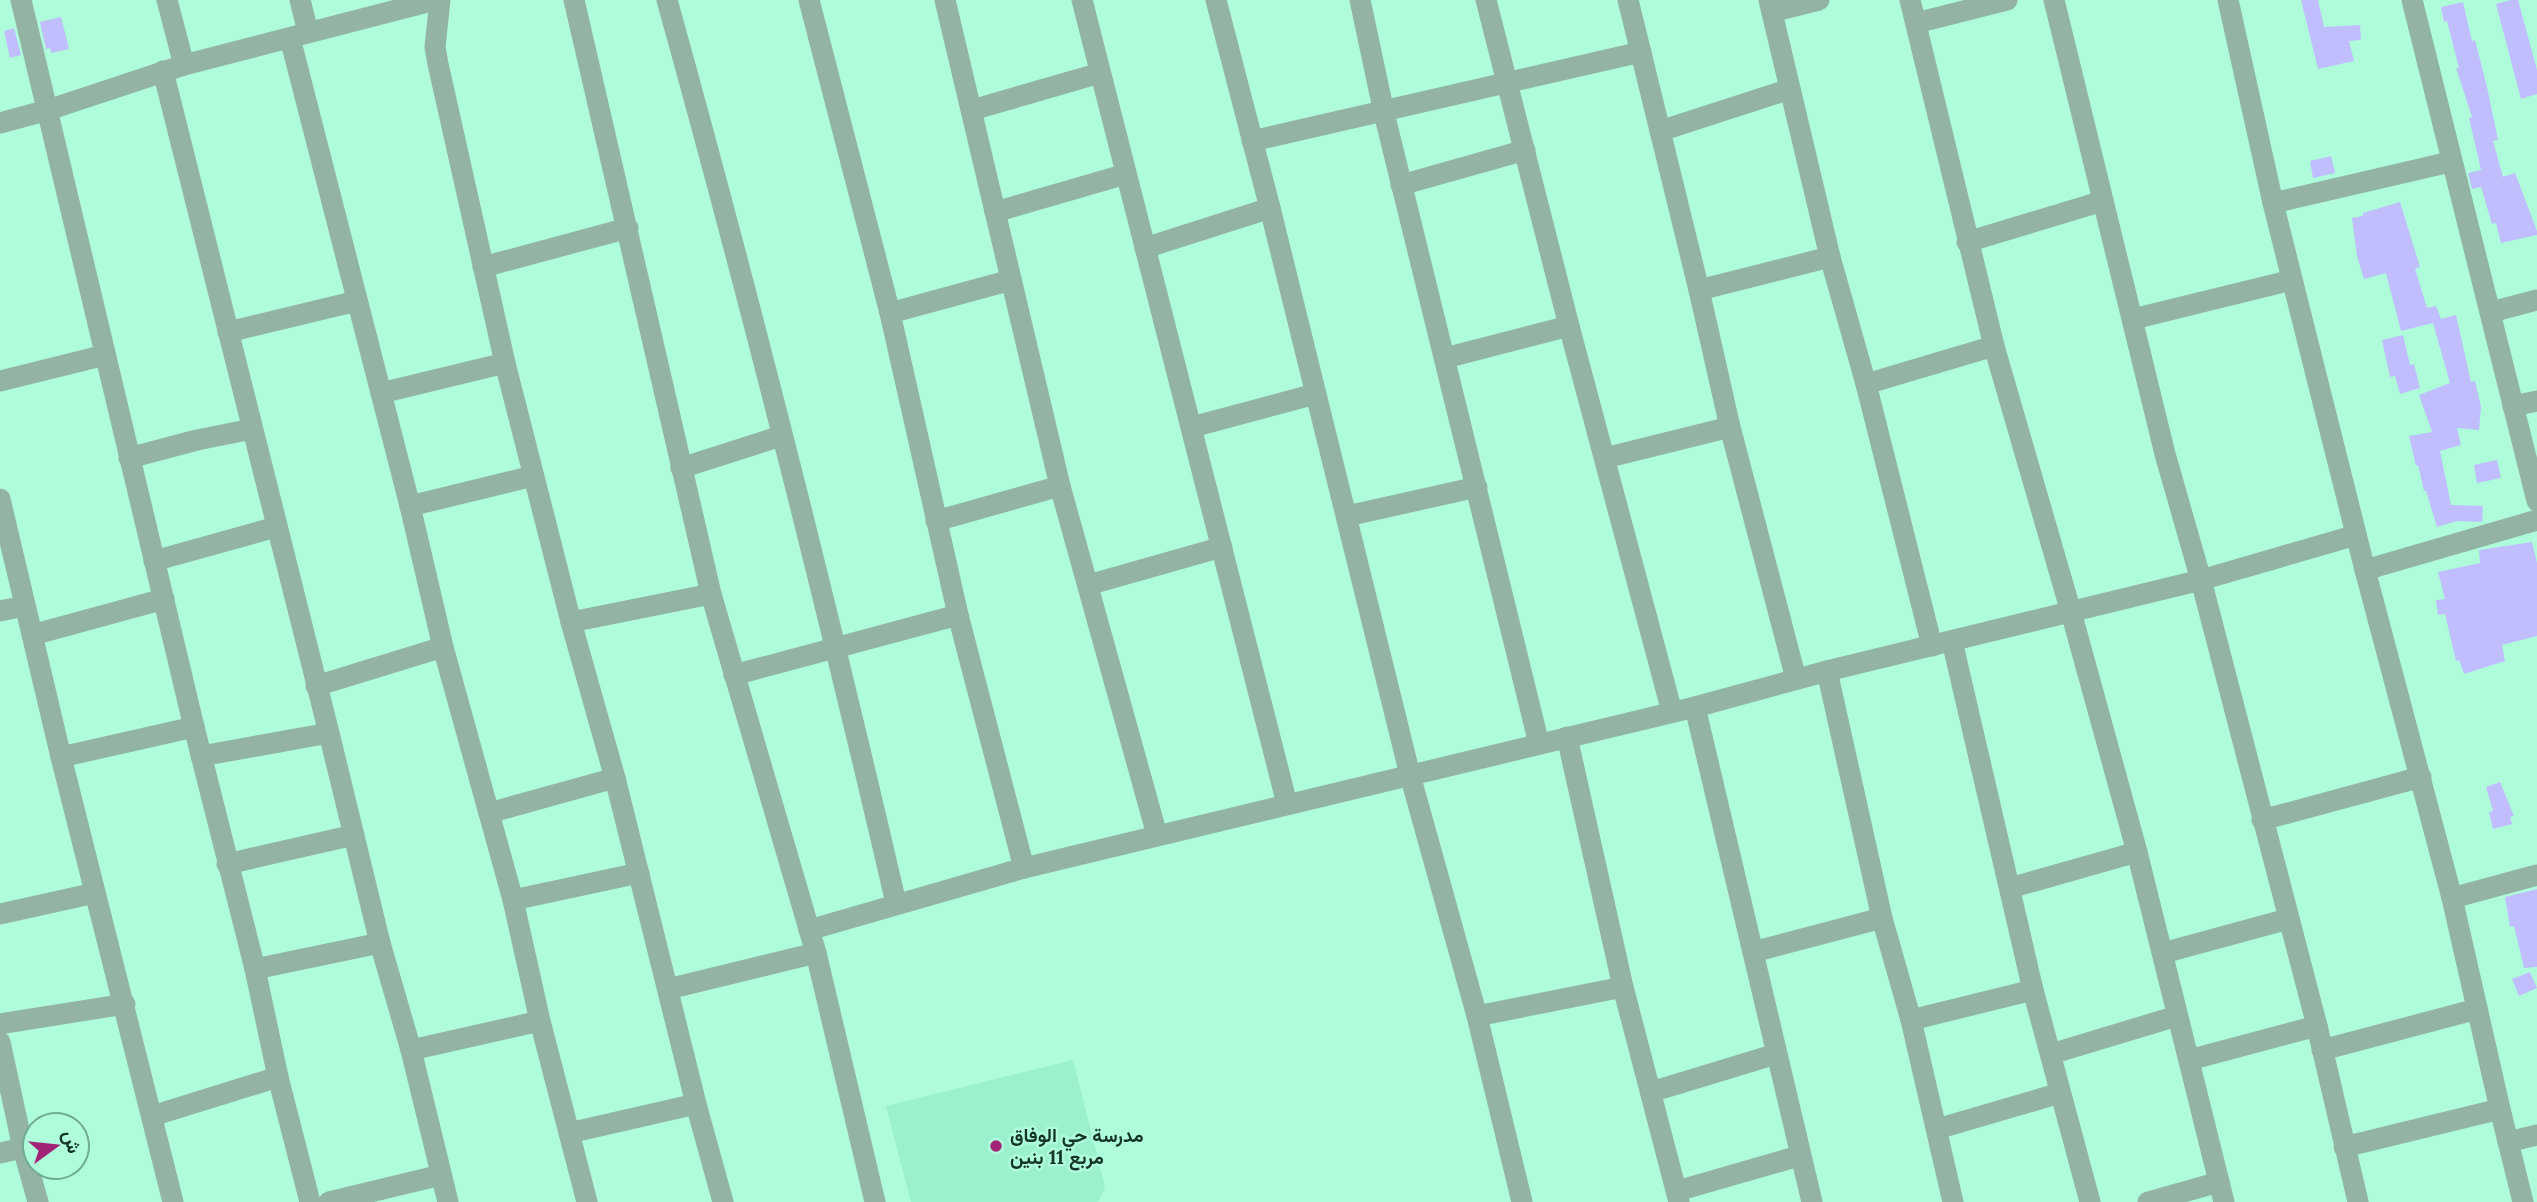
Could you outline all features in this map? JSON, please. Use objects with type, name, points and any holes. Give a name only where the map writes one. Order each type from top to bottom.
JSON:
[{"type":"street","points":[[21,0],[310,1202]]},
{"type":"street","points":[[167,0],[184,65]]},
{"type":"street","points":[[300,0],[299,35],[357,301],[443,647],[513,900],[540,1021],[587,1202]]},
{"type":"street","points":[[0,123],[184,65],[438,0],[437,55],[505,363],[723,1202]]},
{"type":"street","points":[[573,0],[711,594],[816,953],[875,1202]]},
{"type":"street","points":[[667,0],[720,191],[836,646],[896,904]]},
{"type":"street","points":[[809,0],[890,313],[958,615],[1024,868]]},
{"type":"street","points":[[944,0],[1060,486],[1157,835]]},
{"type":"street","points":[[1082,0],[1287,804]]},
{"type":"street","points":[[1216,0],[1410,775],[1477,1016],[1521,1202]]},
{"type":"street","points":[[1360,0],[1384,113],[1538,744]]},
{"type":"street","points":[[1486,0],[1672,712]]},
{"type":"street","points":[[1628,0],[1730,427],[1796,679]]},
{"type":"street","points":[[1819,0],[1771,6],[1830,257],[2010,888],[2033,990],[2090,1202]]},
{"type":"street","points":[[1910,0],[1994,346],[2137,852],[2222,1192],[2148,1202]]},
{"type":"street","points":[[1916,23],[2007,0]]},
{"type":"street","points":[[2054,0],[2165,454],[2202,580],[2317,1026],[2358,1202]]},
{"type":"street","points":[[2228,0],[2273,203],[2365,570],[2452,898],[2523,1202]]},
{"type":"street","points":[[2415,1],[2450,162],[2491,312],[2537,501]]},
{"type":"street","points":[[1252,141],[1384,113],[1641,52]]},
{"type":"street","points":[[163,71],[380,943],[411,1050],[448,1202]]},
{"type":"street","points":[[972,110],[1100,73]]},
{"type":"street","points":[[1660,131],[1790,89]]},
{"type":"street","points":[[1401,184],[1525,150]]},
{"type":"street","points":[[2273,203],[2450,162]]},
{"type":"street","points":[[995,212],[1126,174]]},
{"type":"street","points":[[1967,242],[2103,201]]},
{"type":"street","points":[[1145,248],[1270,208]]},
{"type":"street","points":[[483,267],[628,228]]},
{"type":"street","points":[[1699,290],[1830,257]]},
{"type":"street","points":[[890,313],[1011,280]]},
{"type":"street","points":[[2133,319],[2292,280]]},
{"type":"street","points":[[2491,312],[2537,300]]},
{"type":"street","points":[[229,332],[357,301]]},
{"type":"street","points":[[1445,358],[1569,326]]},
{"type":"street","points":[[1866,384],[1994,346]]},
{"type":"street","points":[[0,381],[105,355]]},
{"type":"street","points":[[382,393],[505,363]]},
{"type":"street","points":[[1192,427],[1315,394]]},
{"type":"street","points":[[2513,406],[2537,401]]},
{"type":"street","points":[[1605,458],[1730,427]]},
{"type":"street","points":[[129,458],[252,429]]},
{"type":"street","points":[[681,468],[782,436]]},
{"type":"street","points":[[410,506],[533,476]]},
{"type":"street","points":[[936,521],[1060,486]]},
{"type":"street","points":[[1346,516],[1477,487]]},
{"type":"street","points":[[0,499],[61,757],[173,1202]]},
{"type":"street","points":[[2365,570],[2537,520]]},
{"type":"street","points":[[154,561],[276,527]]},
{"type":"street","points":[[809,930],[1024,868],[1695,707],[1827,671],[2202,580],[2356,535]]},
{"type":"street","points":[[1088,585],[1222,547]]},
{"type":"street","points":[[572,622],[711,594]]},
{"type":"street","points":[[32,635],[164,599]]},
{"type":"street","points":[[0,611],[25,606]]},
{"type":"street","points":[[734,675],[958,615]]},
{"type":"street","points":[[316,685],[443,647]]},
{"type":"street","points":[[1827,671],[1882,918],[1911,1020],[1953,1202]]},
{"type":"street","points":[[1695,707],[1812,1202]]},
{"type":"street","points":[[61,757],[194,727]]},
{"type":"street","points":[[201,756],[329,733]]},
{"type":"street","points":[[1567,737],[1623,987],[1678,1197],[1799,1156]]},
{"type":"street","points":[[2262,820],[2421,777]]},
{"type":"street","points":[[489,813],[615,778]]},
{"type":"street","points":[[228,864],[354,835]]},
{"type":"street","points":[[2010,888],[2137,852]]},
{"type":"street","points":[[513,900],[639,873]]},
{"type":"street","points":[[2452,898],[2537,875]]},
{"type":"street","points":[[0,914],[95,893]]},
{"type":"street","points":[[1753,952],[1882,918]]},
{"type":"street","points":[[2163,953],[2288,919]]},
{"type":"street","points":[[255,968],[380,943]]},
{"type":"street","points":[[668,989],[816,953]]},
{"type":"street","points":[[1477,1016],[1623,987]]},
{"type":"street","points":[[1911,1020],[2033,990]]},
{"type":"street","points":[[0,1024],[125,1004]]},
{"type":"street","points":[[2322,1050],[2477,1009]]},
{"type":"street","points":[[2051,1054],[2178,1016]]},
{"type":"street","points":[[411,1050],[540,1021]]},
{"type":"street","points":[[2189,1060],[2317,1026]]},
{"type":"street","points":[[0,1042],[21,1139]]},
{"type":"street","points":[[1651,1091],[1776,1054]]},
{"type":"street","points":[[152,1116],[278,1077]]},
{"type":"street","points":[[1937,1129],[2060,1093]]},
{"type":"street","points":[[569,1133],[696,1104]]},
{"type":"street","points":[[2344,1147],[2500,1109]]},
{"type":"street","points":[[2508,1142],[2537,1135]]},
{"type":"street","points":[[0,1153],[21,1148]]},
{"type":"street","points":[[329,1202],[441,1175]]},
{"type":"street","points":[[32,1181],[38,1202]]},
{"type":"shaded area","name":"مدرسة حي الوفاق مربع 11 بنين","points":[[1073,1060],[1105,1187],[1098,1202],[911,1202],[886,1106]]},
{"type":"building","points":[[2301,0],[2318,0],[2324,27],[2360,25],[2361,40],[2349,41],[2354,61],[2318,69]]},
{"type":"building","points":[[2518,0],[2537,70],[2537,94],[2521,99],[2496,4]]},
{"type":"building","points":[[2463,2],[2487,87],[2498,140],[2493,141],[2503,177],[2515,173],[2537,235],[2501,243],[2481,187],[2472,189],[2468,173],[2481,170],[2469,118],[2472,117],[2456,68],[2459,68],[2441,7]]},
{"type":"building","points":[[61,17],[69,49],[51,53],[50,48],[46,49],[40,22]]},
{"type":"building","points":[[14,28],[21,55],[10,58],[4,31]]},
{"type":"building","points":[[2331,156],[2335,173],[2313,178],[2310,161]]},
{"type":"building","points":[[2400,202],[2420,267],[2415,269],[2427,308],[2436,306],[2441,319],[2456,315],[2471,382],[2475,381],[2481,407],[2479,430],[2457,428],[2461,445],[2440,451],[2451,505],[2483,506],[2482,522],[2457,521],[2437,527],[2418,465],[2416,466],[2409,436],[2432,432],[2419,395],[2450,383],[2433,323],[2401,331],[2386,273],[2364,279],[2357,256],[2352,218]]},
{"type":"building","points":[[2403,335],[2410,365],[2414,364],[2420,388],[2400,394],[2395,376],[2390,377],[2382,340]]},
{"type":"building","points":[[2497,460],[2501,478],[2477,483],[2474,465]]},
{"type":"building","points":[[2532,542],[2537,563],[2537,636],[2502,645],[2505,661],[2464,674],[2459,660],[2456,661],[2445,614],[2438,615],[2436,600],[2445,599],[2438,572],[2480,563],[2479,550]]},
{"type":"building","points":[[2500,782],[2514,816],[2510,817],[2512,824],[2493,829],[2489,812],[2493,811],[2486,787]]},
{"type":"building","points":[[2537,889],[2537,967],[2524,968],[2514,926],[2510,927],[2505,897]]},
{"type":"building","points":[[2530,972],[2537,988],[2519,996],[2512,979]]},
{"type":"place","name":"مدرسة حي الوفاق مربع 11 بنين","points":[[996,1146]]}]
